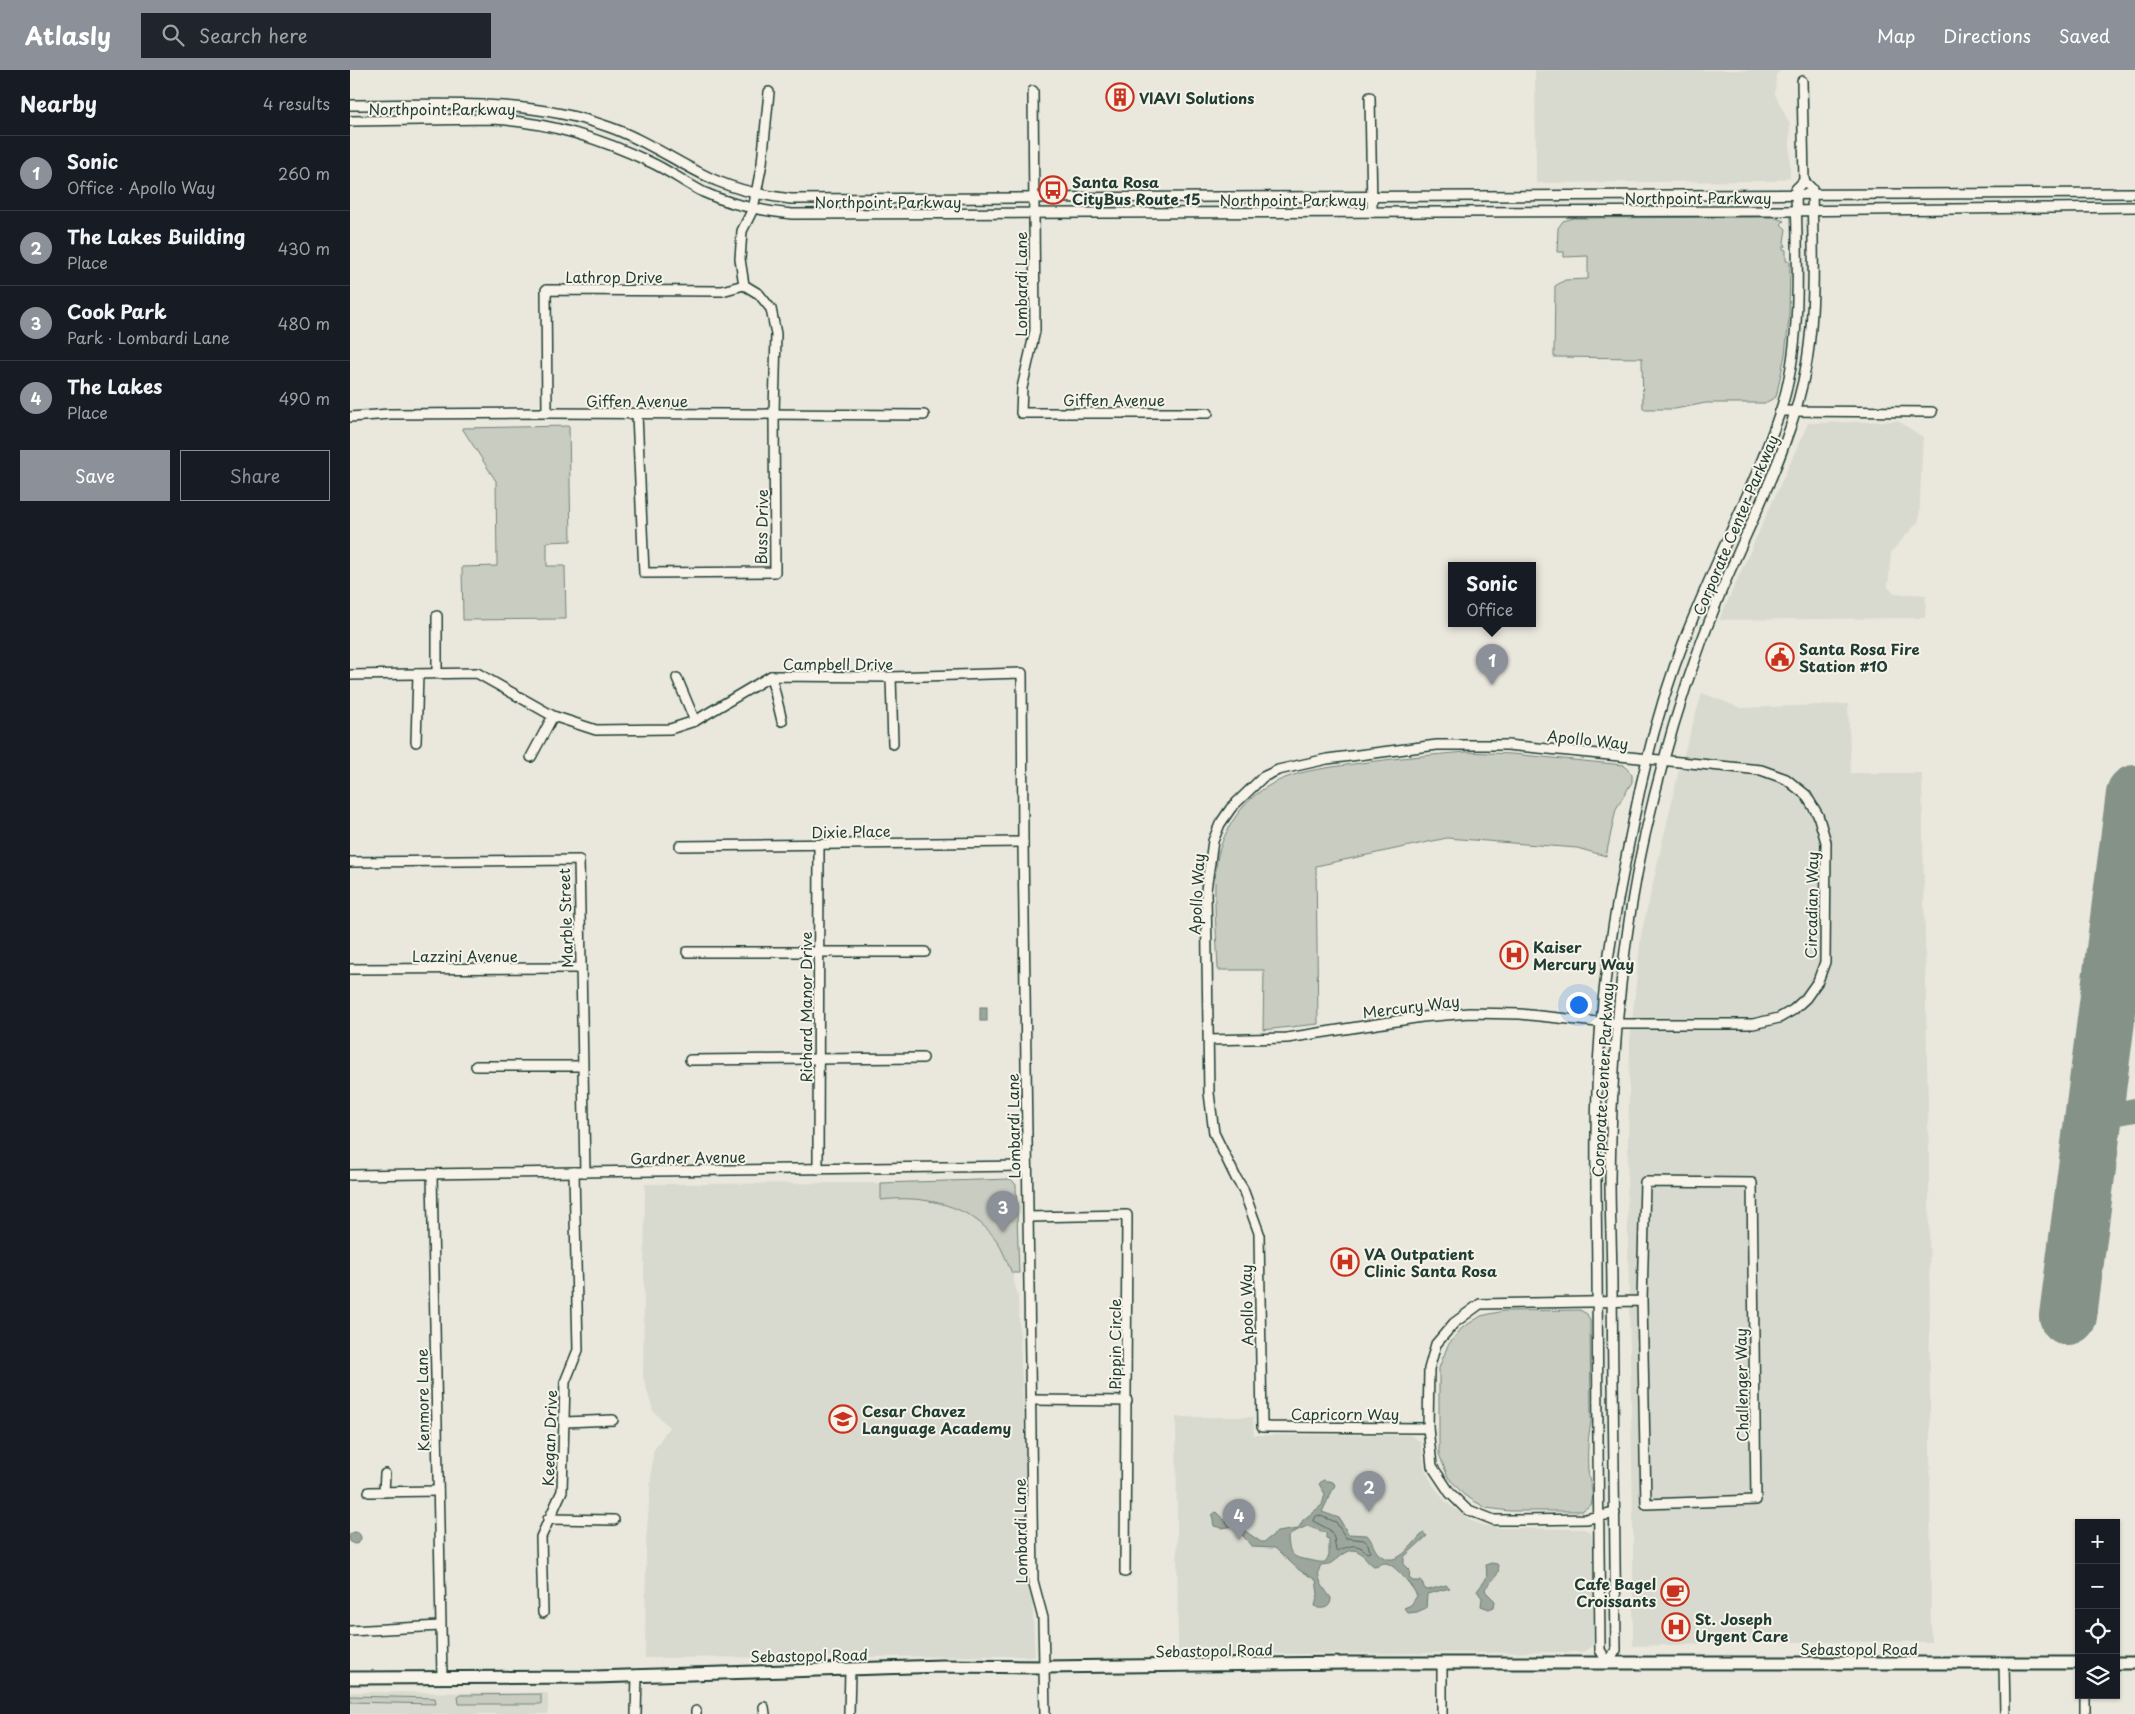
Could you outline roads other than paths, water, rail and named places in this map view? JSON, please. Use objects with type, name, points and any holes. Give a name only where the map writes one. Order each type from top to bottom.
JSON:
[{"type":"main road","name":"Sebastopol Road","points":[[350,1678],[636,1675],[942,1666],[1045,1667],[1348,1663],[2075,1663]]},
{"type":"main road","points":[[2120,1663],[2135,1663]]},
{"type":"street","points":[[1802,81],[1804,181]]},
{"type":"street","name":"Lombardi Lane","points":[[1021,413],[1022,388],[1033,347],[1035,331],[1032,91]]},
{"type":"street","points":[[744,285],[741,271],[742,231],[753,209],[756,194],[762,163],[769,92]]},
{"type":"street","points":[[1370,96],[1372,207]]},
{"type":"street","name":"Northpoint Parkway","points":[[350,105],[487,104],[517,106],[560,113],[611,127],[645,142],[717,181],[756,194],[806,199],[2135,193]]},
{"type":"street","name":"Northpoint Parkway","points":[[350,121],[500,120],[556,128],[599,140],[652,162],[703,192],[727,202],[753,209],[792,214],[1796,211],[2135,207]]},
{"type":"street","name":"Corporate Center Parkway","points":[[1804,181],[1812,189],[1811,318],[1806,362],[1795,412],[1780,456],[1701,641],[1664,760],[1645,834],[1630,908],[1617,1024],[1612,1105],[1610,1183],[1616,1650],[1608,1663],[1600,1650],[1595,1152],[1601,1022],[1607,964],[1618,896],[1647,759],[1686,636],[1754,480],[1780,411],[1793,343],[1797,298],[1796,189],[1804,181]]},
{"type":"street","name":"Lathrop Drive","points":[[547,413],[546,290],[722,290],[744,285]]},
{"type":"street","name":"Buss Drive","points":[[637,414],[644,573],[775,572],[774,413],[776,334],[771,309],[759,294],[744,285]]},
{"type":"street","points":[[1780,411],[1932,412]]},
{"type":"street","name":"Giffen Avenue","points":[[1021,413],[1208,412]]},
{"type":"street","name":"Giffen Avenue","points":[[350,417],[390,414],[547,413],[924,414]]},
{"type":"street","points":[[437,616],[437,674]]},
{"type":"street","name":"Campbell Drive","points":[[350,675],[477,673],[553,716],[596,730],[670,729],[695,721],[771,676],[891,677],[1022,673]]},
{"type":"street","name":"Lombardi Lane","points":[[1022,673],[1033,1581],[1043,1618],[1045,1714]]},
{"type":"street","points":[[416,742],[418,674]]},
{"type":"street","points":[[771,676],[782,721]]},
{"type":"street","points":[[891,677],[893,744]]},
{"type":"street","points":[[677,678],[695,721]]},
{"type":"street","points":[[531,757],[553,716]]},
{"type":"street","name":"Apollo Way","points":[[1262,1427],[1259,1233],[1243,1189],[1214,1133],[1210,1093],[1206,890],[1213,841],[1220,824],[1231,808],[1263,777],[1291,766],[1327,759],[1437,745],[1507,745],[1664,760]]},
{"type":"street","name":"Circadian Way","points":[[1617,1024],[1752,1024],[1774,1020],[1792,1010],[1806,998],[1818,981],[1824,962],[1826,944],[1825,835],[1818,815],[1806,795],[1791,782],[1768,771],[1664,760]]},
{"type":"street","name":"Dixie Place","points":[[680,846],[819,846],[1023,842]]},
{"type":"street","name":"Richard Manor Drive","points":[[818,1169],[819,846]]},
{"type":"street","name":"Marble Street","points":[[350,862],[579,860],[585,1172]]},
{"type":"street","points":[[687,952],[819,954],[925,952]]},
{"type":"street","name":"Lazzini Avenue","points":[[350,969],[581,968]]},
{"type":"street","name":"Mercury Way","points":[[1209,1040],[1279,1039],[1422,1017],[1469,1013],[1510,1013],[1617,1024]]},
{"type":"street","points":[[690,1060],[923,1058]]},
{"type":"street","points":[[476,1066],[582,1066]]},
{"type":"street","name":"Gardner Avenue","points":[[350,1175],[1027,1166]]},
{"type":"street","name":"Keegan Drive","points":[[543,1613],[541,1537],[562,1491],[566,1382],[578,1350],[574,1172]]},
{"type":"street","name":"Kenmore Lane","points":[[432,1174],[442,1677]]},
{"type":"street","name":"Challenger Way","points":[[1645,1182],[1752,1183],[1756,1500],[1646,1504],[1642,1301],[1645,1182]]},
{"type":"street","name":"Pippin Circle","points":[[1029,1217],[1127,1215],[1128,1400],[1125,1572]]},
{"type":"street","points":[[1615,1513],[1586,1519],[1494,1520],[1466,1509],[1450,1493],[1432,1466],[1428,1428],[1430,1369],[1436,1344],[1454,1323],[1480,1304],[1642,1301]]},
{"type":"street","points":[[1032,1400],[1128,1400]]},
{"type":"street","points":[[565,1422],[613,1420]]},
{"type":"street","name":"Capricorn Way","points":[[1262,1427],[1428,1428]]},
{"type":"street","points":[[384,1492],[385,1474]]},
{"type":"street","points":[[369,1492],[438,1491]]},
{"type":"street","points":[[548,1520],[614,1520]]},
{"type":"street","points":[[350,1631],[440,1626]]},
{"type":"street","points":[[2004,1662],[2005,1714]]},
{"type":"street","points":[[1442,1664],[1442,1714]]},
{"type":"street","points":[[849,1714],[850,1670]]},
{"type":"street","points":[[636,1675],[636,1714]]},
{"type":"street","points":[[2084,1699],[2085,1714]]},
{"type":"water","points":[[980,1007],[987,1007],[987,1021],[980,1021]]},
{"type":"water","points":[[1323,1480],[1333,1482],[1335,1485],[1322,1512],[1339,1518],[1348,1534],[1367,1535],[1374,1548],[1386,1559],[1398,1557],[1404,1553],[1423,1533],[1427,1536],[1404,1557],[1404,1565],[1410,1571],[1409,1578],[1413,1581],[1421,1581],[1425,1589],[1428,1590],[1446,1585],[1450,1588],[1427,1594],[1426,1608],[1408,1613],[1404,1608],[1411,1605],[1417,1596],[1403,1576],[1389,1564],[1384,1563],[1374,1566],[1361,1553],[1351,1550],[1329,1564],[1321,1565],[1319,1578],[1331,1598],[1330,1604],[1327,1607],[1318,1608],[1315,1606],[1318,1594],[1316,1580],[1299,1570],[1275,1548],[1252,1547],[1235,1526],[1222,1528],[1214,1526],[1212,1515],[1216,1512],[1228,1524],[1235,1524],[1261,1542],[1264,1542],[1277,1532],[1298,1529],[1303,1520],[1322,1505],[1325,1494],[1319,1484]],"holes":[[[1307,1526],[1326,1533],[1326,1538],[1329,1539],[1329,1556],[1325,1562],[1299,1558],[1292,1554],[1288,1537],[1294,1532]]]},
{"type":"water","points":[[353,1532],[357,1532],[361,1538],[357,1544],[353,1544],[349,1540],[349,1536]]},
{"type":"water","points":[[1491,1563],[1497,1564],[1498,1571],[1485,1589],[1495,1601],[1494,1607],[1489,1609],[1481,1606],[1482,1598],[1477,1591],[1486,1579],[1486,1565]]},
{"type":"place","name":"VIAVI Solutions","points":[[1120,97]]},
{"type":"place","name":"Santa Rosa CityBus Route 15","points":[[1053,190]]},
{"type":"place","name":"Santa Rosa Fire Station #10","points":[[1780,657]]},
{"type":"place","name":"Sonic","points":[[1492,685]]},
{"type":"place","name":"Kaiser Mercury Way","points":[[1514,955]]},
{"type":"place","name":"Cook Park","points":[[1003,1232]]},
{"type":"place","name":"VA Outpatient Clinic Santa Rosa","points":[[1345,1262]]},
{"type":"place","name":"Cesar Chavez Language Academy","points":[[843,1419]]},
{"type":"place","name":"The Lakes Building","points":[[1369,1512]]},
{"type":"place","name":"The Lakes","points":[[1239,1540]]},
{"type":"place","name":"Cafe Bagel Croissants","points":[[1675,1592]]},
{"type":"place","name":"St. Joseph Urgent Care","points":[[1676,1627]]}]
